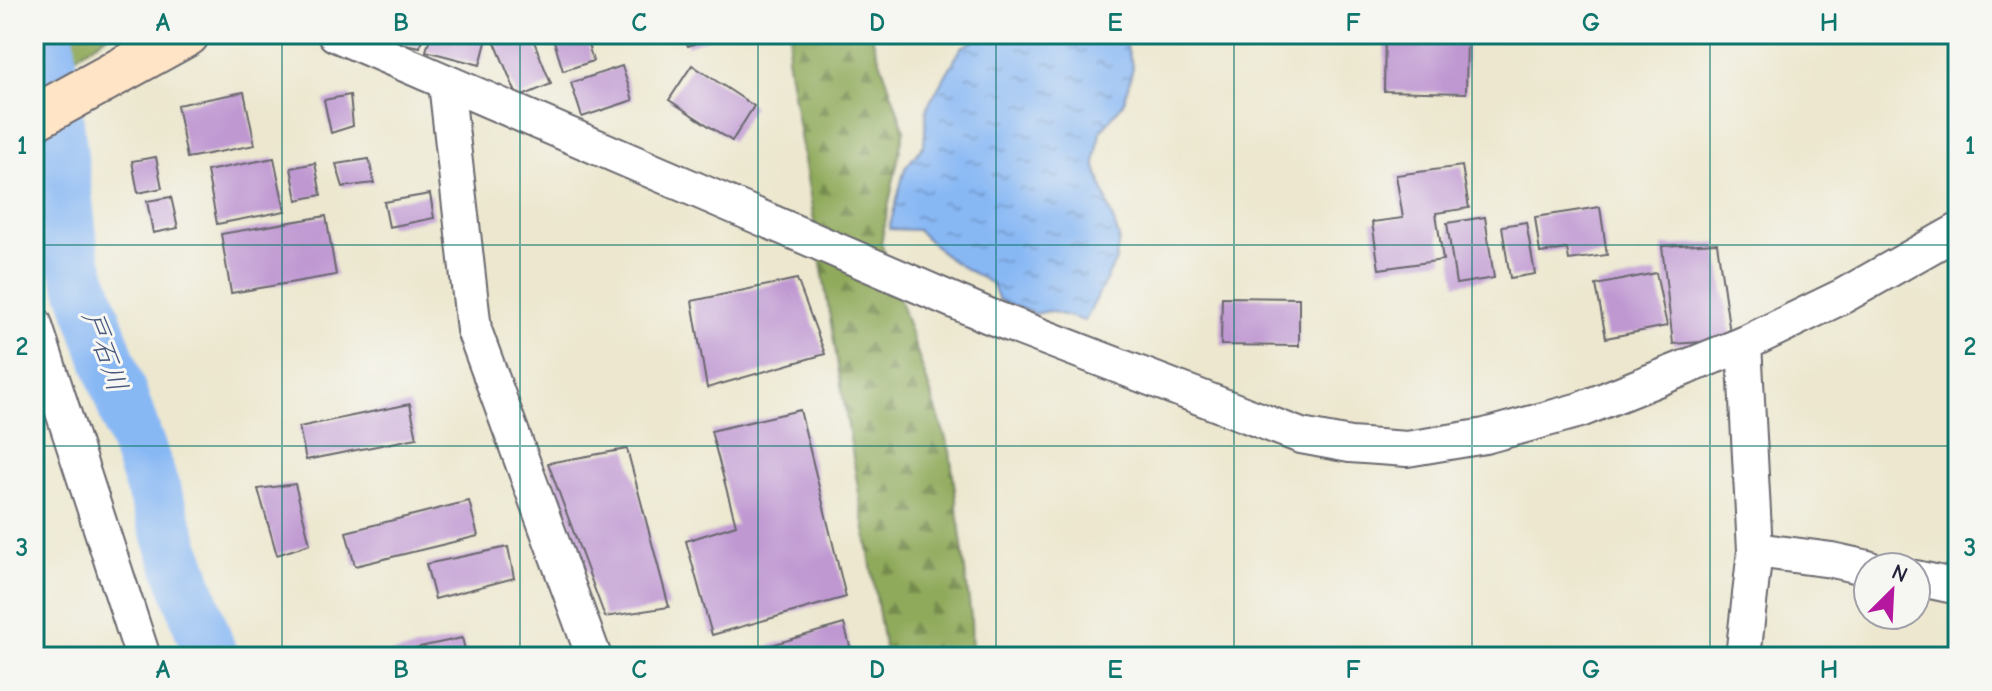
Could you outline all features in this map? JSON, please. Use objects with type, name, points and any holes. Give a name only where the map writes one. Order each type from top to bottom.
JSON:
[{"type":"main road","points":[[34,118],[187,34]]},
{"type":"street","points":[[335,34],[989,316],[1301,436],[1350,445],[1407,449],[1485,436],[1580,410],[1744,344],[1843,296],[1958,231]]},
{"type":"street","points":[[446,83],[474,330],[594,657]]},
{"type":"street","points":[[34,323],[143,657]]},
{"type":"street","points":[[1743,657],[1755,550],[1744,344]]},
{"type":"street","points":[[1755,550],[1852,564]]},
{"type":"street","points":[[1932,581],[1958,587]]},
{"type":"green space","points":[[34,34],[109,34],[34,85]]},
{"type":"green space","points":[[791,34],[871,34],[904,129],[881,243],[950,451],[971,617],[972,657],[886,657],[787,57]]},
{"type":"water","points":[[988,34],[1123,34],[1133,67],[1124,102],[1100,132],[1095,164],[1119,238],[1116,260],[1085,321],[1049,311],[1035,314],[999,300],[992,284],[952,261],[917,230],[889,229],[905,168],[924,145],[927,107],[962,47]]},
{"type":"building","points":[[391,34],[423,34],[420,47],[389,41]]},
{"type":"building","points":[[431,34],[478,34],[477,40],[486,42],[480,65],[426,51]]},
{"type":"building","points":[[507,34],[531,34],[551,84],[518,98],[494,40]]},
{"type":"building","points":[[552,34],[585,34],[593,61],[563,71]]},
{"type":"building","points":[[632,34],[670,34],[670,35],[635,43]]},
{"type":"building","points":[[681,34],[720,34],[688,46]]},
{"type":"building","points":[[1385,34],[1467,34],[1466,93],[1384,91]]},
{"type":"building","points":[[692,65],[754,106],[732,141],[669,100]]},
{"type":"building","points":[[622,66],[633,100],[582,117],[571,83]]},
{"type":"building","points":[[244,92],[255,145],[187,158],[177,105]]},
{"type":"building","points":[[350,95],[353,126],[331,133],[324,100]]},
{"type":"building","points":[[156,157],[162,188],[138,193],[132,161]]},
{"type":"building","points":[[274,158],[285,211],[217,224],[207,171]]},
{"type":"building","points":[[369,159],[374,183],[343,187],[336,164]]},
{"type":"building","points":[[315,163],[321,195],[297,200],[291,168]]},
{"type":"building","points":[[1462,166],[1469,208],[1436,213],[1443,260],[1379,269],[1372,222],[1403,218],[1396,175]]},
{"type":"building","points":[[430,194],[434,218],[389,227],[384,202]]},
{"type":"building","points":[[171,197],[178,228],[153,233],[147,201]]},
{"type":"building","points":[[1600,207],[1607,255],[1569,260],[1567,249],[1540,253],[1535,217]]},
{"type":"building","points":[[326,216],[336,275],[231,293],[221,234]]},
{"type":"building","points":[[1485,217],[1494,278],[1456,284],[1447,223]]},
{"type":"building","points":[[1526,222],[1535,274],[1510,278],[1502,226]]},
{"type":"building","points":[[1717,243],[1731,340],[1673,344],[1662,246]]},
{"type":"building","points":[[1656,273],[1667,326],[1606,338],[1596,285]]},
{"type":"building","points":[[797,279],[825,354],[707,388],[692,301]]},
{"type":"building","points":[[1222,297],[1299,298],[1299,346],[1221,345]]},
{"type":"building","points":[[410,404],[417,438],[306,460],[299,427]]},
{"type":"building","points":[[800,410],[846,597],[712,635],[686,541],[736,525],[711,431]]},
{"type":"building","points":[[627,449],[669,607],[605,617],[548,463]]},
{"type":"building","points":[[295,484],[310,544],[277,555],[258,489]]},
{"type":"building","points":[[469,501],[478,536],[355,566],[346,532]]},
{"type":"building","points":[[508,547],[514,578],[435,599],[426,564]]},
{"type":"building","points":[[844,624],[853,657],[733,656]]},
{"type":"building","points":[[462,638],[467,657],[377,657],[377,656]]},
{"type":"waterway","name":"戸石川","points":[[47,34],[72,255],[211,657]]}]
